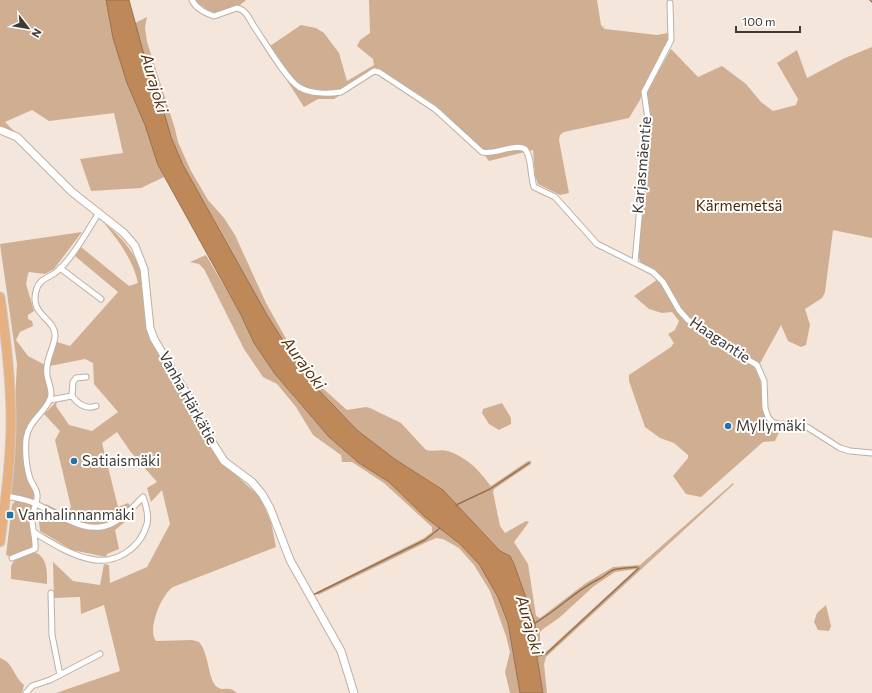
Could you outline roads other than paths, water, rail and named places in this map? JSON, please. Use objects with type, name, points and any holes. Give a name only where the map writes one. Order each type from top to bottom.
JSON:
[{"type":"highway","points":[[0,296],[11,395],[11,440],[0,542]]},
{"type":"street","points":[[192,0],[194,4],[204,12],[214,16],[237,8],[245,12],[269,49],[294,83],[300,88],[309,91],[334,93],[341,92],[374,71],[379,72],[435,109],[482,152],[488,153],[516,146],[525,148],[528,152],[534,187],[555,197],[597,244],[635,262]]},
{"type":"street","name":"Karjasmäentie","points":[[635,262],[648,119],[644,92],[671,40],[670,3]]},
{"type":"street","name":"Vanha Härkätie","points":[[0,130],[17,137],[22,141],[72,192],[124,234],[140,256],[145,274],[150,328],[154,339],[188,396],[207,434],[224,461],[252,482],[262,494],[270,508],[276,527],[290,560],[341,651],[354,693]]},
{"type":"street","points":[[50,400],[47,365],[49,353],[55,337],[51,324],[40,314],[35,303],[36,289],[41,282],[60,268],[98,214]]},
{"type":"street","name":"Haagantie","points":[[635,262],[653,272],[663,282],[679,310],[688,320],[713,339],[757,365],[764,381],[765,408],[768,417],[772,422],[807,427],[840,448],[850,451],[872,453]]},
{"type":"street","points":[[60,268],[101,299]]},
{"type":"street","points":[[86,377],[76,378],[73,382],[72,396],[79,404],[88,408],[96,406]]},
{"type":"street","points":[[12,558],[35,549],[35,533],[32,518],[37,494],[28,468],[26,439],[34,419],[50,400],[72,396]]},
{"type":"street","points":[[6,496],[35,503],[76,524],[97,527],[105,526],[119,520],[143,497],[147,509],[147,524],[136,546],[128,552],[106,561],[76,555],[35,533]]},
{"type":"street","points":[[52,592],[52,635],[60,675]]},
{"type":"street","points":[[26,693],[32,686],[60,675],[100,654]]},
{"type":"water","name":"Aurajoki","points":[[106,0],[129,0],[154,91],[160,98],[171,137],[183,165],[267,315],[306,377],[358,431],[396,460],[443,490],[500,551],[510,556],[535,623],[536,651],[543,693],[520,693],[508,623],[498,597],[479,564],[460,544],[425,517],[389,482],[359,463],[329,437],[275,374],[254,343],[241,315],[158,165],[145,125],[127,83],[113,38]]},
{"type":"waterway","points":[[456,505],[490,489],[529,463]]},
{"type":"waterway","points":[[313,595],[425,540],[440,528]]},
{"type":"waterway","name":"Aurajoki","points":[[535,623],[611,571],[637,567]]},
{"type":"waterway","name":"Aurajoki","points":[[537,656],[546,654],[639,568]]},
{"type":"place","name":"Myllymäki","points":[[728,426]]},
{"type":"place","name":"Satiaismäki","points":[[74,461]]},
{"type":"place","name":"Vanhalinnanmäki","points":[[10,515]]},
{"type":"park label","name":"Kärmemetsä","points":[[739,206]]}]
